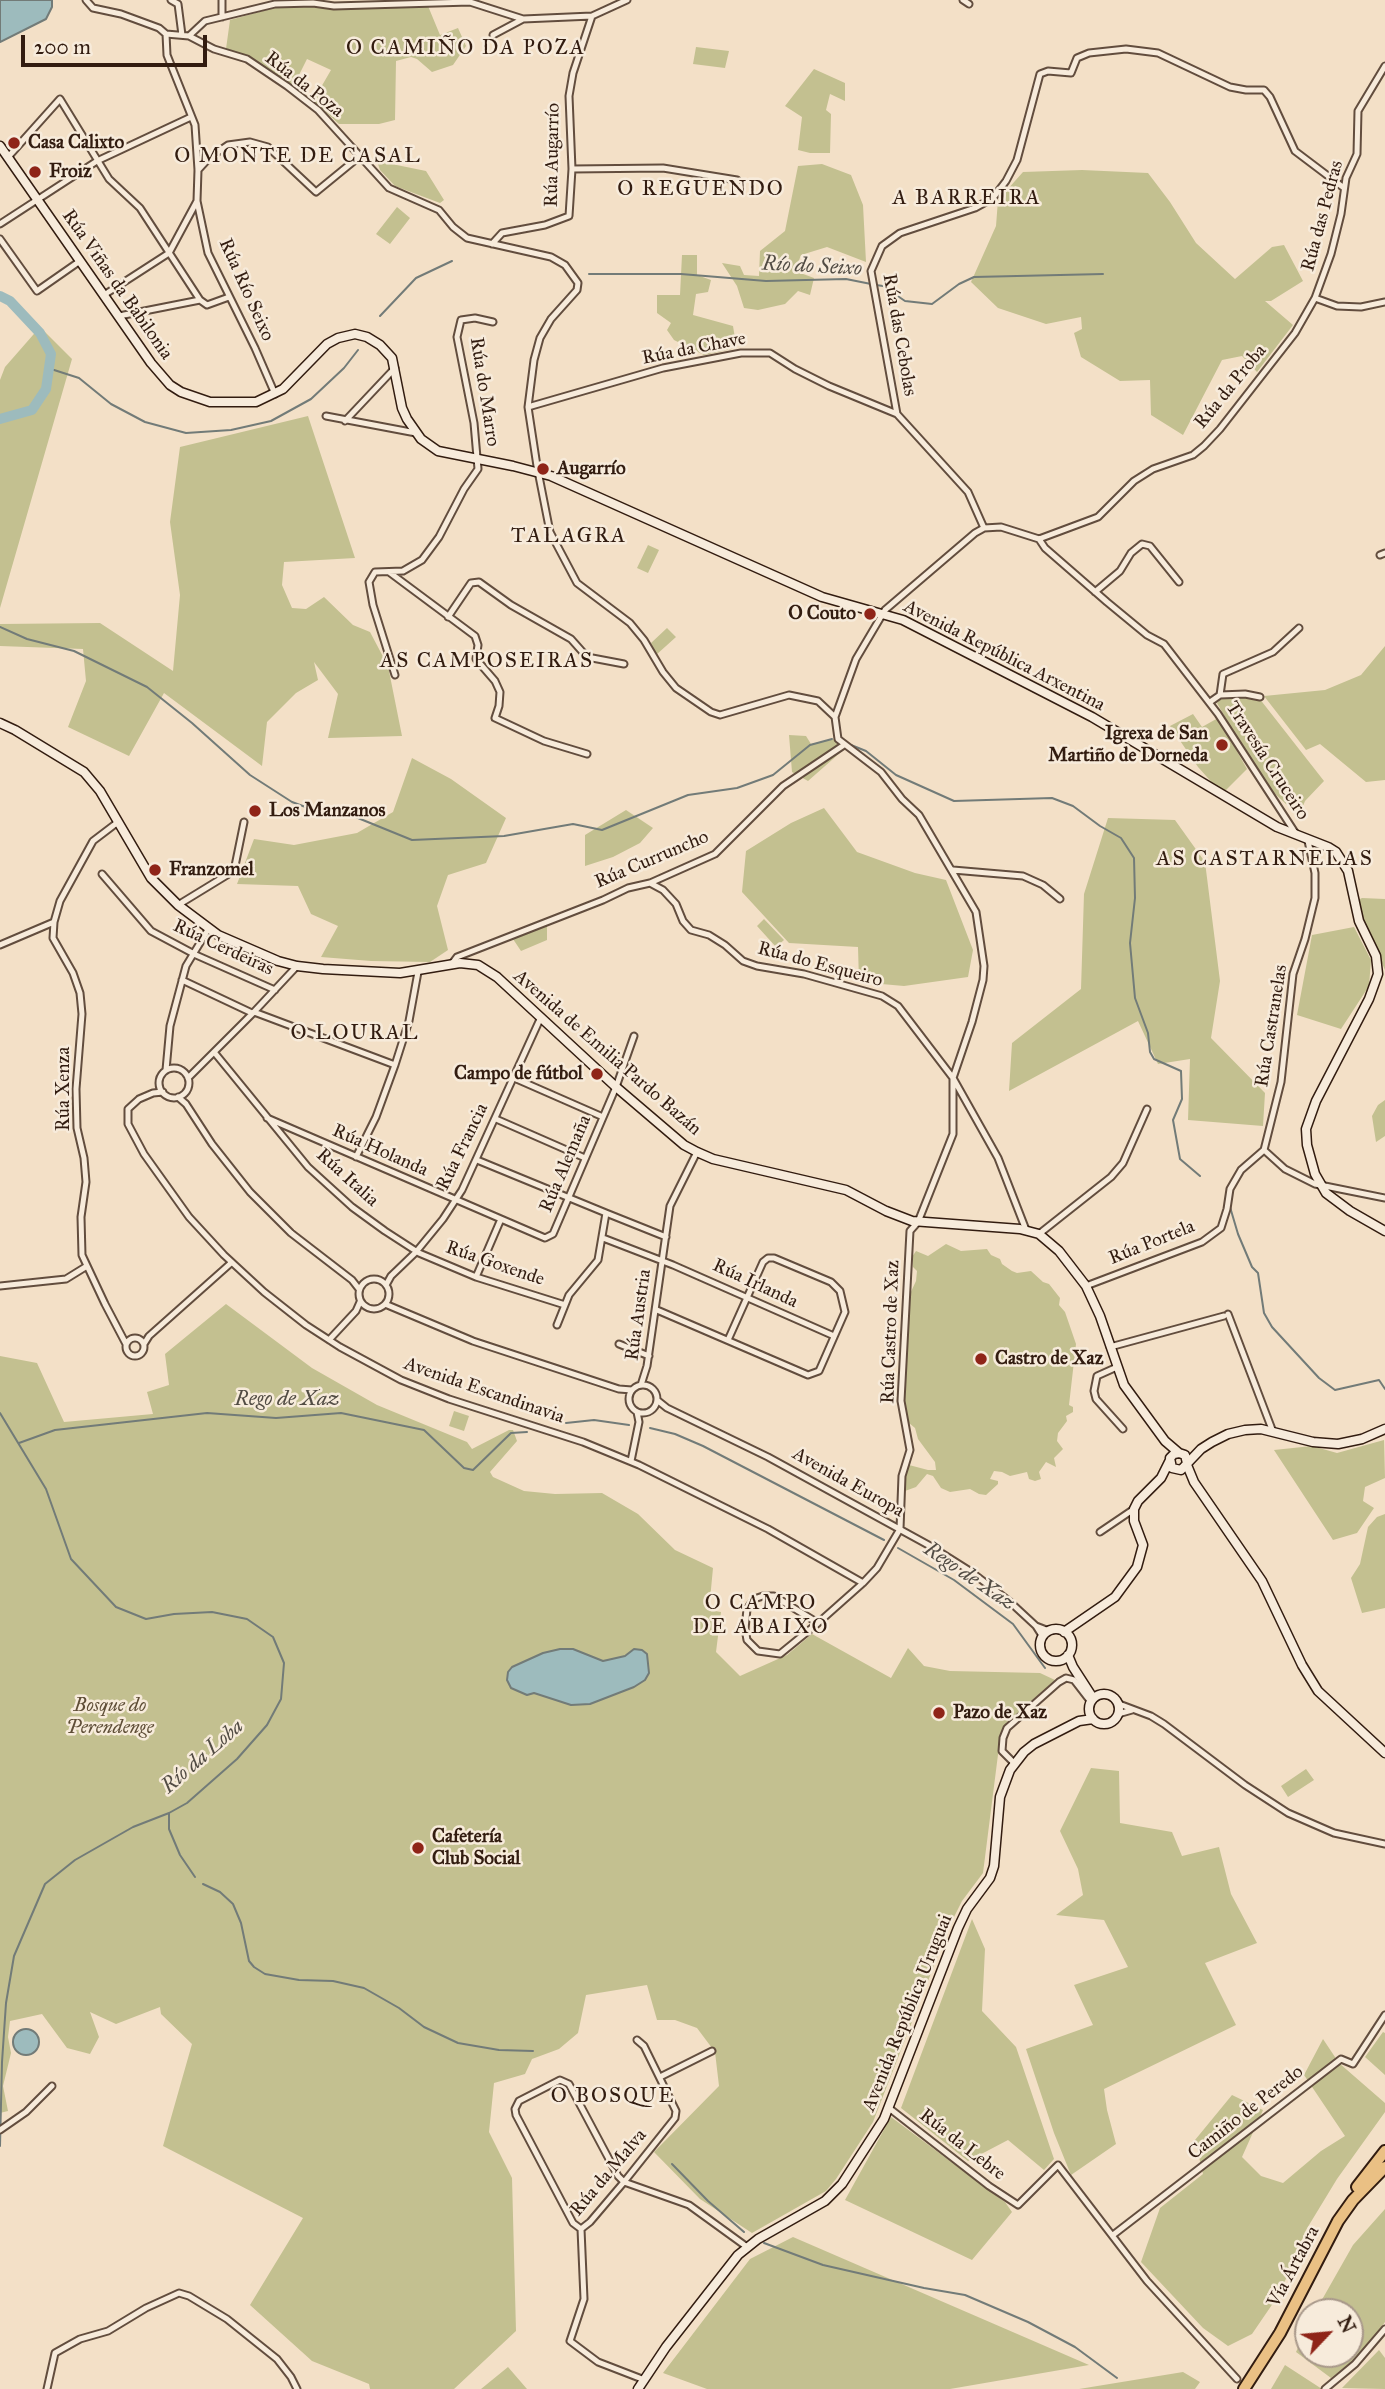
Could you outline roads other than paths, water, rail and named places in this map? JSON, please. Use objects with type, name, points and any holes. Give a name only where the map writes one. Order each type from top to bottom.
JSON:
[{"type":"highway","points":[[1321,2251],[1348,2200],[1385,2151]]},
{"type":"highway","name":"Vía Ártabra","points":[[1244,2389],[1280,2333],[1321,2251],[1353,2200],[1385,2167]]},
{"type":"street","points":[[86,0],[93,8],[121,14],[159,28],[166,34],[185,35],[205,21],[275,4],[313,3],[334,6],[470,2],[483,3],[523,19],[592,16],[627,0]]},
{"type":"street","points":[[171,0],[178,4],[185,35]]},
{"type":"street","points":[[222,0],[222,17]]},
{"type":"street","name":"Rúa Augarrío","points":[[492,244],[502,233],[545,225],[569,216],[572,169],[569,96],[573,73],[592,16]]},
{"type":"street","points":[[493,35],[523,19]]},
{"type":"street","name":"Rúa Río Seixo","points":[[166,34],[167,55],[194,125],[198,170],[197,201],[208,253],[275,394]]},
{"type":"street","name":"Rúa da Poza","points":[[185,35],[247,59],[287,86],[318,110],[389,188],[439,209],[453,227],[467,238],[492,244]]},
{"type":"street","name":"Rúa das Cebolas","points":[[984,528],[968,492],[897,414],[871,271],[882,246],[900,233],[975,208],[993,198],[1017,160],[1040,74],[1048,71],[1071,73],[1077,58],[1089,52],[1126,49],[1158,53],[1230,87],[1264,90],[1270,97],[1295,151],[1344,188]]},
{"type":"street","name":"Rúa das Pedras","points":[[1315,298],[1331,254],[1346,178],[1357,154],[1358,111],[1385,66]]},
{"type":"street","points":[[9,156],[60,99],[108,179],[140,208],[200,300],[207,305],[229,297]]},
{"type":"street","points":[[0,224],[97,161],[191,117]]},
{"type":"street","points":[[198,170],[209,158],[228,145],[250,142],[268,147],[316,192],[360,156]]},
{"type":"street","name":"Rúa Viñas da Babilonia","points":[[0,146],[159,374],[181,391],[210,402],[256,402],[275,394]]},
{"type":"street","points":[[572,169],[663,168],[737,180]]},
{"type":"street","points":[[104,295],[169,253],[197,201]]},
{"type":"street","points":[[0,239],[37,291],[80,261]]},
{"type":"street","points":[[492,244],[551,257],[565,265],[578,283],[577,290],[551,319],[540,338],[534,360],[528,407],[550,533],[577,583],[630,623],[644,640],[663,672],[692,701],[720,715],[789,695],[803,696],[818,701],[835,718]]},
{"type":"street","points":[[1315,298],[1337,306],[1361,307],[1385,302]]},
{"type":"street","name":"Rúa da Proba","points":[[1039,539],[1098,516],[1134,481],[1153,469],[1193,455],[1204,446],[1295,333],[1315,298]]},
{"type":"street","points":[[119,316],[200,300]]},
{"type":"street","name":"Rúa do Marro","points":[[479,460],[457,337],[461,320],[475,318],[493,322]]},
{"type":"street","name":"Avenida República Arxentina","points":[[275,394],[299,374],[327,344],[355,334],[373,340],[386,350],[395,368],[402,408],[416,433],[438,451],[538,472],[580,487],[822,597],[883,613],[936,637],[1092,717],[1257,817],[1296,837],[1328,847],[1344,862],[1359,921],[1378,965],[1378,974],[1369,999],[1316,1101],[1306,1129],[1310,1161],[1320,1184],[1334,1201],[1385,1231]]},
{"type":"street","name":"Rúa da Chave","points":[[528,407],[663,368],[741,353],[771,353],[829,386],[897,414]]},
{"type":"street","points":[[345,421],[395,368]]},
{"type":"street","points":[[326,416],[416,433]]},
{"type":"street","points":[[395,676],[369,590],[369,582],[375,572],[403,571],[422,560],[439,537],[464,489],[478,469],[479,460]]},
{"type":"street","points":[[918,1222],[953,1134],[953,1078],[983,980],[984,966],[976,912],[919,815],[902,799],[881,772],[838,739],[835,718],[856,659],[883,613],[957,548],[984,528],[1001,527],[1039,539]]},
{"type":"street","name":"Travesía Cruceiro","points":[[1039,539],[1045,548],[1095,592],[1147,635],[1164,644],[1178,660],[1200,694],[1210,702],[1253,771],[1294,829],[1296,837]]},
{"type":"street","points":[[1095,592],[1120,571],[1131,553],[1142,544],[1150,546],[1179,582]]},
{"type":"street","points":[[389,572],[475,636],[478,645],[476,659],[495,681],[500,692],[495,718],[544,741],[587,754]]},
{"type":"street","points":[[448,617],[471,583],[480,582],[511,606],[571,639],[587,657],[624,664]]},
{"type":"street","name":"Travesía Cruceiro","points":[[1210,702],[1220,695],[1223,674],[1273,652],[1299,628]]},
{"type":"street","points":[[1220,695],[1245,694],[1260,697]]},
{"type":"street","name":"Avenida de Emilia Pardo Bazán","points":[[0,723],[84,772],[100,791],[151,878],[178,905],[209,928],[238,944],[297,966],[349,971],[418,972],[470,963],[486,969],[616,1087],[684,1145],[697,1152],[713,1159],[846,1190],[886,1211],[918,1222],[1026,1230],[1039,1234],[1059,1251],[1086,1286],[1100,1316],[1117,1367],[1133,1400],[1165,1441],[1181,1453]]},
{"type":"street","name":"Rúa Curruncho","points":[[451,965],[457,957],[628,888],[650,883],[715,854],[783,786],[844,745]]},
{"type":"street","points":[[0,944],[54,922],[60,901],[93,841],[118,822]]},
{"type":"street","points":[[178,905],[227,875],[235,866],[244,822]]},
{"type":"street","name":"Rúa Castranelas","points":[[1264,1150],[1281,1082],[1293,974],[1315,898],[1315,873],[1308,841]]},
{"type":"street","points":[[953,870],[1023,876],[1043,885],[1060,899]]},
{"type":"street","name":"Rúa Cerdeiras","points":[[102,874],[151,931],[192,953],[275,990]]},
{"type":"street","name":"Rúa do Esqueiro","points":[[650,883],[663,890],[676,904],[683,921],[691,930],[709,935],[726,945],[743,961],[804,974],[882,996],[898,1006],[953,1078],[998,1158],[1026,1230]]},
{"type":"street","name":"Rúa Xenza","points":[[54,922],[53,939],[73,974],[80,993],[82,1014],[76,1089],[77,1128],[84,1157],[86,1182],[81,1217],[82,1255],[104,1304],[123,1336],[128,1341],[142,1342],[142,1354],[136,1357],[128,1353],[128,1341]]},
{"type":"street","points":[[185,1093],[171,1097],[161,1088],[162,1075],[166,1070],[170,1026],[182,980],[192,953],[209,928]]},
{"type":"street","name":"Rúa Cerdeiras","points":[[188,1078],[297,966]]},
{"type":"street","points":[[356,1157],[376,1118],[395,1065],[409,1021],[418,972]]},
{"type":"street","points":[[182,980],[237,1006],[395,1065]]},
{"type":"street","points":[[237,1006],[244,1021]]},
{"type":"street","name":"Rúa Francia","points":[[384,1283],[416,1251],[456,1200],[477,1160],[541,1017]]},
{"type":"street","name":"Rúa Alemaña","points":[[456,1200],[545,1238],[553,1234],[616,1087],[634,1036]]},
{"type":"street","name":"Rúa Holanda","points":[[214,1052],[267,1118],[456,1200]]},
{"type":"street","points":[[168,1059],[188,1078],[186,1104]]},
{"type":"street","points":[[166,1070],[175,1068]]},
{"type":"street","points":[[184,1072],[196,1069]]},
{"type":"street","points":[[514,1078],[603,1118]]},
{"type":"street","name":"Avenida Escandinavia","points":[[161,1088],[135,1101],[128,1110],[127,1119],[134,1137],[162,1181],[189,1217],[232,1263],[284,1308],[329,1340],[379,1369],[426,1390],[631,1461],[768,1529],[863,1583]]},
{"type":"street","points":[[178,1097],[186,1104],[212,1144],[250,1192],[291,1233],[352,1280],[359,1289],[360,1301],[356,1311],[329,1340]]},
{"type":"street","points":[[1039,1234],[1111,1177],[1122,1163],[1146,1109]]},
{"type":"street","name":"Rúa Italia","points":[[267,1118],[308,1167],[352,1207],[416,1251]]},
{"type":"street","points":[[496,1119],[585,1158]]},
{"type":"street","points":[[284,1139],[292,1129]]},
{"type":"street","points":[[1264,1150],[1285,1169],[1320,1184],[1385,1198]]},
{"type":"street","name":"Rúa Portela","points":[[1086,1286],[1202,1241],[1221,1228],[1230,1189],[1241,1170],[1264,1150]]},
{"type":"street","points":[[603,1238],[662,1261],[670,1206],[697,1152]]},
{"type":"street","points":[[477,1160],[666,1237]]},
{"type":"street","name":"Rúa Goxende","points":[[557,1325],[569,1295],[598,1260],[606,1213]]},
{"type":"street","points":[[475,1277],[501,1219]]},
{"type":"street","name":"Rúa Castro de Xaz","points":[[818,1623],[774,1596],[763,1595],[754,1599],[747,1609],[745,1629],[747,1640],[758,1651],[780,1654],[818,1623],[863,1583],[877,1568],[900,1529],[902,1476],[910,1450],[901,1401],[910,1231],[918,1222]]},
{"type":"street","name":"Rúa Goxende","points":[[416,1251],[475,1277],[565,1305]]},
{"type":"street","points":[[657,1310],[808,1375],[819,1371],[845,1312],[840,1291],[831,1282],[774,1258],[768,1258],[763,1262],[728,1340]]},
{"type":"street","name":"Rúa Irlanda","points":[[662,1261],[834,1336]]},
{"type":"street","name":"Rúa Austria","points":[[645,1385],[662,1261]]},
{"type":"street","points":[[142,1342],[232,1263]]},
{"type":"street","points":[[0,1286],[66,1279],[87,1266]]},
{"type":"street","points":[[359,1289],[364,1282],[371,1279],[384,1283],[387,1301],[473,1341],[619,1390],[632,1390],[645,1385],[656,1393],[655,1404],[641,1413],[631,1461]]},
{"type":"street","points":[[352,1280],[364,1282]]},
{"type":"street","points":[[360,1301],[365,1307]]},
{"type":"street","points":[[356,1311],[365,1307],[378,1309],[387,1301]]},
{"type":"street","points":[[1110,1348],[1226,1315],[1273,1432]]},
{"type":"street","points":[[619,1344],[649,1356]]},
{"type":"street","points":[[1117,1367],[1097,1376],[1094,1391],[1096,1399],[1124,1429]]},
{"type":"street","points":[[619,1390],[628,1398],[630,1406],[641,1413]]},
{"type":"street","points":[[628,1398],[632,1390]]},
{"type":"street","name":"Avenida Europa","points":[[655,1404],[768,1457],[900,1529],[970,1571],[1046,1634]]},
{"type":"street","points":[[1067,1635],[1115,1597],[1140,1560],[1143,1545],[1134,1521],[1134,1509],[1160,1478],[1174,1454],[1201,1449],[1228,1434],[1245,1430],[1273,1432],[1313,1442],[1338,1444],[1362,1439],[1385,1429]]},
{"type":"street","name":"Avenida de Emilia Pardo Bazán","points":[[1165,1441],[1170,1459]]},
{"type":"street","points":[[1160,1478],[1178,1471],[1201,1449]]},
{"type":"street","points":[[1181,1453],[1186,1458],[1194,1482],[1262,1581],[1318,1691],[1385,1753]]},
{"type":"street","points":[[1170,1459],[1170,1466],[1194,1482]]},
{"type":"street","points":[[1100,1532],[1134,1509]]},
{"type":"street","points":[[1059,1630],[1067,1635],[1072,1649],[1065,1658],[1051,1660],[1043,1654],[1041,1643],[1046,1634],[1059,1630]]},
{"type":"street","points":[[1065,1658],[1089,1689],[1098,1722],[1108,1723],[1119,1709]]},
{"type":"street","points":[[1015,1764],[1006,1756],[1002,1746],[1007,1728],[1059,1682],[1066,1678],[1074,1680],[1093,1705]]},
{"type":"street","points":[[1093,1705],[1109,1694],[1119,1709]]},
{"type":"street","name":"Avenida República Uruguai","points":[[638,2389],[642,2379],[717,2281],[747,2247],[834,2194],[874,2137],[889,2108],[958,1928],[967,1909],[990,1878],[1004,1782],[1015,1764],[1034,1744],[1079,1721],[1093,1705]]},
{"type":"street","points":[[1119,1709],[1151,1716],[1245,1785],[1289,1813],[1334,1833],[1385,1844]]},
{"type":"street","name":"Camiño de Peredo","points":[[1113,2235],[1341,2059],[1353,2064],[1385,2015]]},
{"type":"street","name":"Rúa da Malva","points":[[637,2040],[644,2046],[660,2077],[676,2111],[675,2118],[624,2182],[581,2229],[584,2299],[570,2341],[598,2362],[642,2379]]},
{"type":"street","points":[[660,2077],[712,2051]]},
{"type":"street","points":[[581,2229],[573,2223],[515,2109],[519,2101],[560,2080],[569,2084],[618,2176],[624,2182],[689,2205],[747,2247]]},
{"type":"street","points":[[0,2130],[26,2112],[52,2086]]},
{"type":"street","name":"Rúa da Lebre","points":[[889,2108],[989,2186],[1018,2204],[1058,2165],[1113,2235]]},
{"type":"street","points":[[1113,2235],[1147,2281],[1237,2379]]},
{"type":"street","points":[[47,2389],[55,2353],[80,2339],[108,2331],[146,2308],[179,2293],[189,2295],[227,2319],[277,2359],[297,2389]]},
{"type":"street","points":[[1325,2389],[1355,2364],[1385,2329]]},
{"type":"water","points":[[0,0],[52,0],[52,7],[46,19],[0,42]]},
{"type":"water","points":[[573,1649],[603,1661],[625,1656],[634,1649],[642,1650],[647,1654],[649,1673],[645,1680],[634,1687],[590,1704],[571,1705],[534,1693],[527,1695],[511,1688],[507,1680],[512,1667],[543,1653]]},
{"type":"water","points":[[26,2029],[35,2033],[39,2042],[35,2051],[26,2055],[17,2051],[13,2042],[17,2033]]},
{"type":"waterway","name":"Río do Seixo","points":[[380,316],[416,278],[452,261]]},
{"type":"waterway","name":"Río do Seixo","points":[[589,274],[681,274],[766,281],[846,279],[871,284]]},
{"type":"waterway","name":"Río do Seixo","points":[[876,285],[883,286],[905,301],[932,304],[959,284],[974,277],[1103,274]]},
{"type":"waterway","name":"Río da Loba","points":[[0,296],[10,301],[40,333],[51,354],[46,389],[32,410],[0,419]]},
{"type":"waterway","name":"Río do Seixo","points":[[51,369],[79,378],[111,404],[145,422],[186,433],[231,430],[271,421],[311,399],[344,368],[358,350]]},
{"type":"waterway","points":[[0,627],[27,639],[74,651],[147,687],[250,775],[292,802],[327,815],[353,816],[412,840],[504,836],[573,824],[602,830],[688,795],[737,788],[773,775],[810,745],[832,739]]},
{"type":"waterway","points":[[851,745],[866,751],[896,775],[954,801],[1052,798],[1073,806],[1121,838],[1134,858],[1135,898],[1130,943],[1135,998],[1154,1059],[1181,1071],[1182,1099],[1173,1120],[1180,1159],[1200,1176]]},
{"type":"waterway","points":[[1230,1207],[1238,1234],[1252,1267],[1258,1273],[1264,1313],[1272,1327],[1319,1378],[1335,1390],[1379,1380],[1385,1389]]},
{"type":"waterway","name":"Río da Loba","points":[[0,1413],[46,1489],[71,1559],[116,1607],[146,1619],[212,1612],[247,1619],[273,1637],[284,1663],[281,1699],[267,1725],[237,1759],[187,1803],[133,1827],[75,1860],[45,1884],[14,1956],[6,2003],[0,2146]]},
{"type":"waterway","name":"Rego de Xaz","points":[[19,1443],[55,1430],[207,1413],[276,1418],[341,1413],[424,1430],[464,1468],[473,1470],[511,1433],[527,1432]]},
{"type":"waterway","name":"Rego de Xaz","points":[[566,1423],[594,1420],[629,1425]]},
{"type":"waterway","name":"Rego de Xaz","points":[[650,1428],[675,1434],[703,1446],[884,1540]]},
{"type":"waterway","name":"Rego de Xaz","points":[[898,1548],[954,1580],[1013,1624],[1045,1668]]},
{"type":"waterway","points":[[169,1813],[169,1829],[180,1855],[195,1877]]},
{"type":"waterway","points":[[203,1884],[220,1892],[233,1904],[241,1923],[249,1961],[265,1974],[299,1980],[333,1981],[364,1988],[399,2008],[424,2027],[458,2043],[499,2050],[533,2051]]},
{"type":"waterway","points":[[672,2164],[708,2201],[744,2232]]},
{"type":"waterway","points":[[764,2243],[823,2265],[965,2295],[1028,2322],[1075,2347],[1117,2378]]},
{"type":"place","name":"Casa Calixto","points":[[14,143]]},
{"type":"place","name":"Froiz","points":[[35,172]]},
{"type":"place","name":"Augarrío","points":[[543,469]]},
{"type":"place","name":"O Couto","points":[[870,614]]},
{"type":"place","name":"Igrexa de San Martiño de Dorneda","points":[[1222,745]]},
{"type":"place","name":"Los Manzanos","points":[[255,811]]},
{"type":"place","name":"Franzomel","points":[[155,870]]},
{"type":"place","name":"Campo de fútbol","points":[[597,1074]]},
{"type":"place","name":"Castro de Xaz","points":[[981,1359]]},
{"type":"place","name":"Pazo de Xaz","points":[[939,1713]]},
{"type":"place","name":"Cafetería Club Social","points":[[418,1848]]},
{"type":"district","name":"O CAMIÑO DA POZA","points":[[466,49]]},
{"type":"district","name":"O MONTE DE CASAL","points":[[298,157]]},
{"type":"district","name":"O REGUENDO","points":[[701,190]]},
{"type":"district","name":"A BARREIRA","points":[[967,199]]},
{"type":"district","name":"TALAGRA","points":[[569,537]]},
{"type":"district","name":"AS CAMPOSEIRAS","points":[[487,662]]},
{"type":"district","name":"AS CASTARNELAS","points":[[1265,860]]},
{"type":"district","name":"O LOURAL","points":[[355,1034]]},
{"type":"district","name":"O CAMPO DE ABAIXO","points":[[761,1616]]},
{"type":"district","name":"O BOSQUE","points":[[613,2097]]},
{"type":"park label","name":"Bosque do Perendenge","points":[[110,1717]]}]
